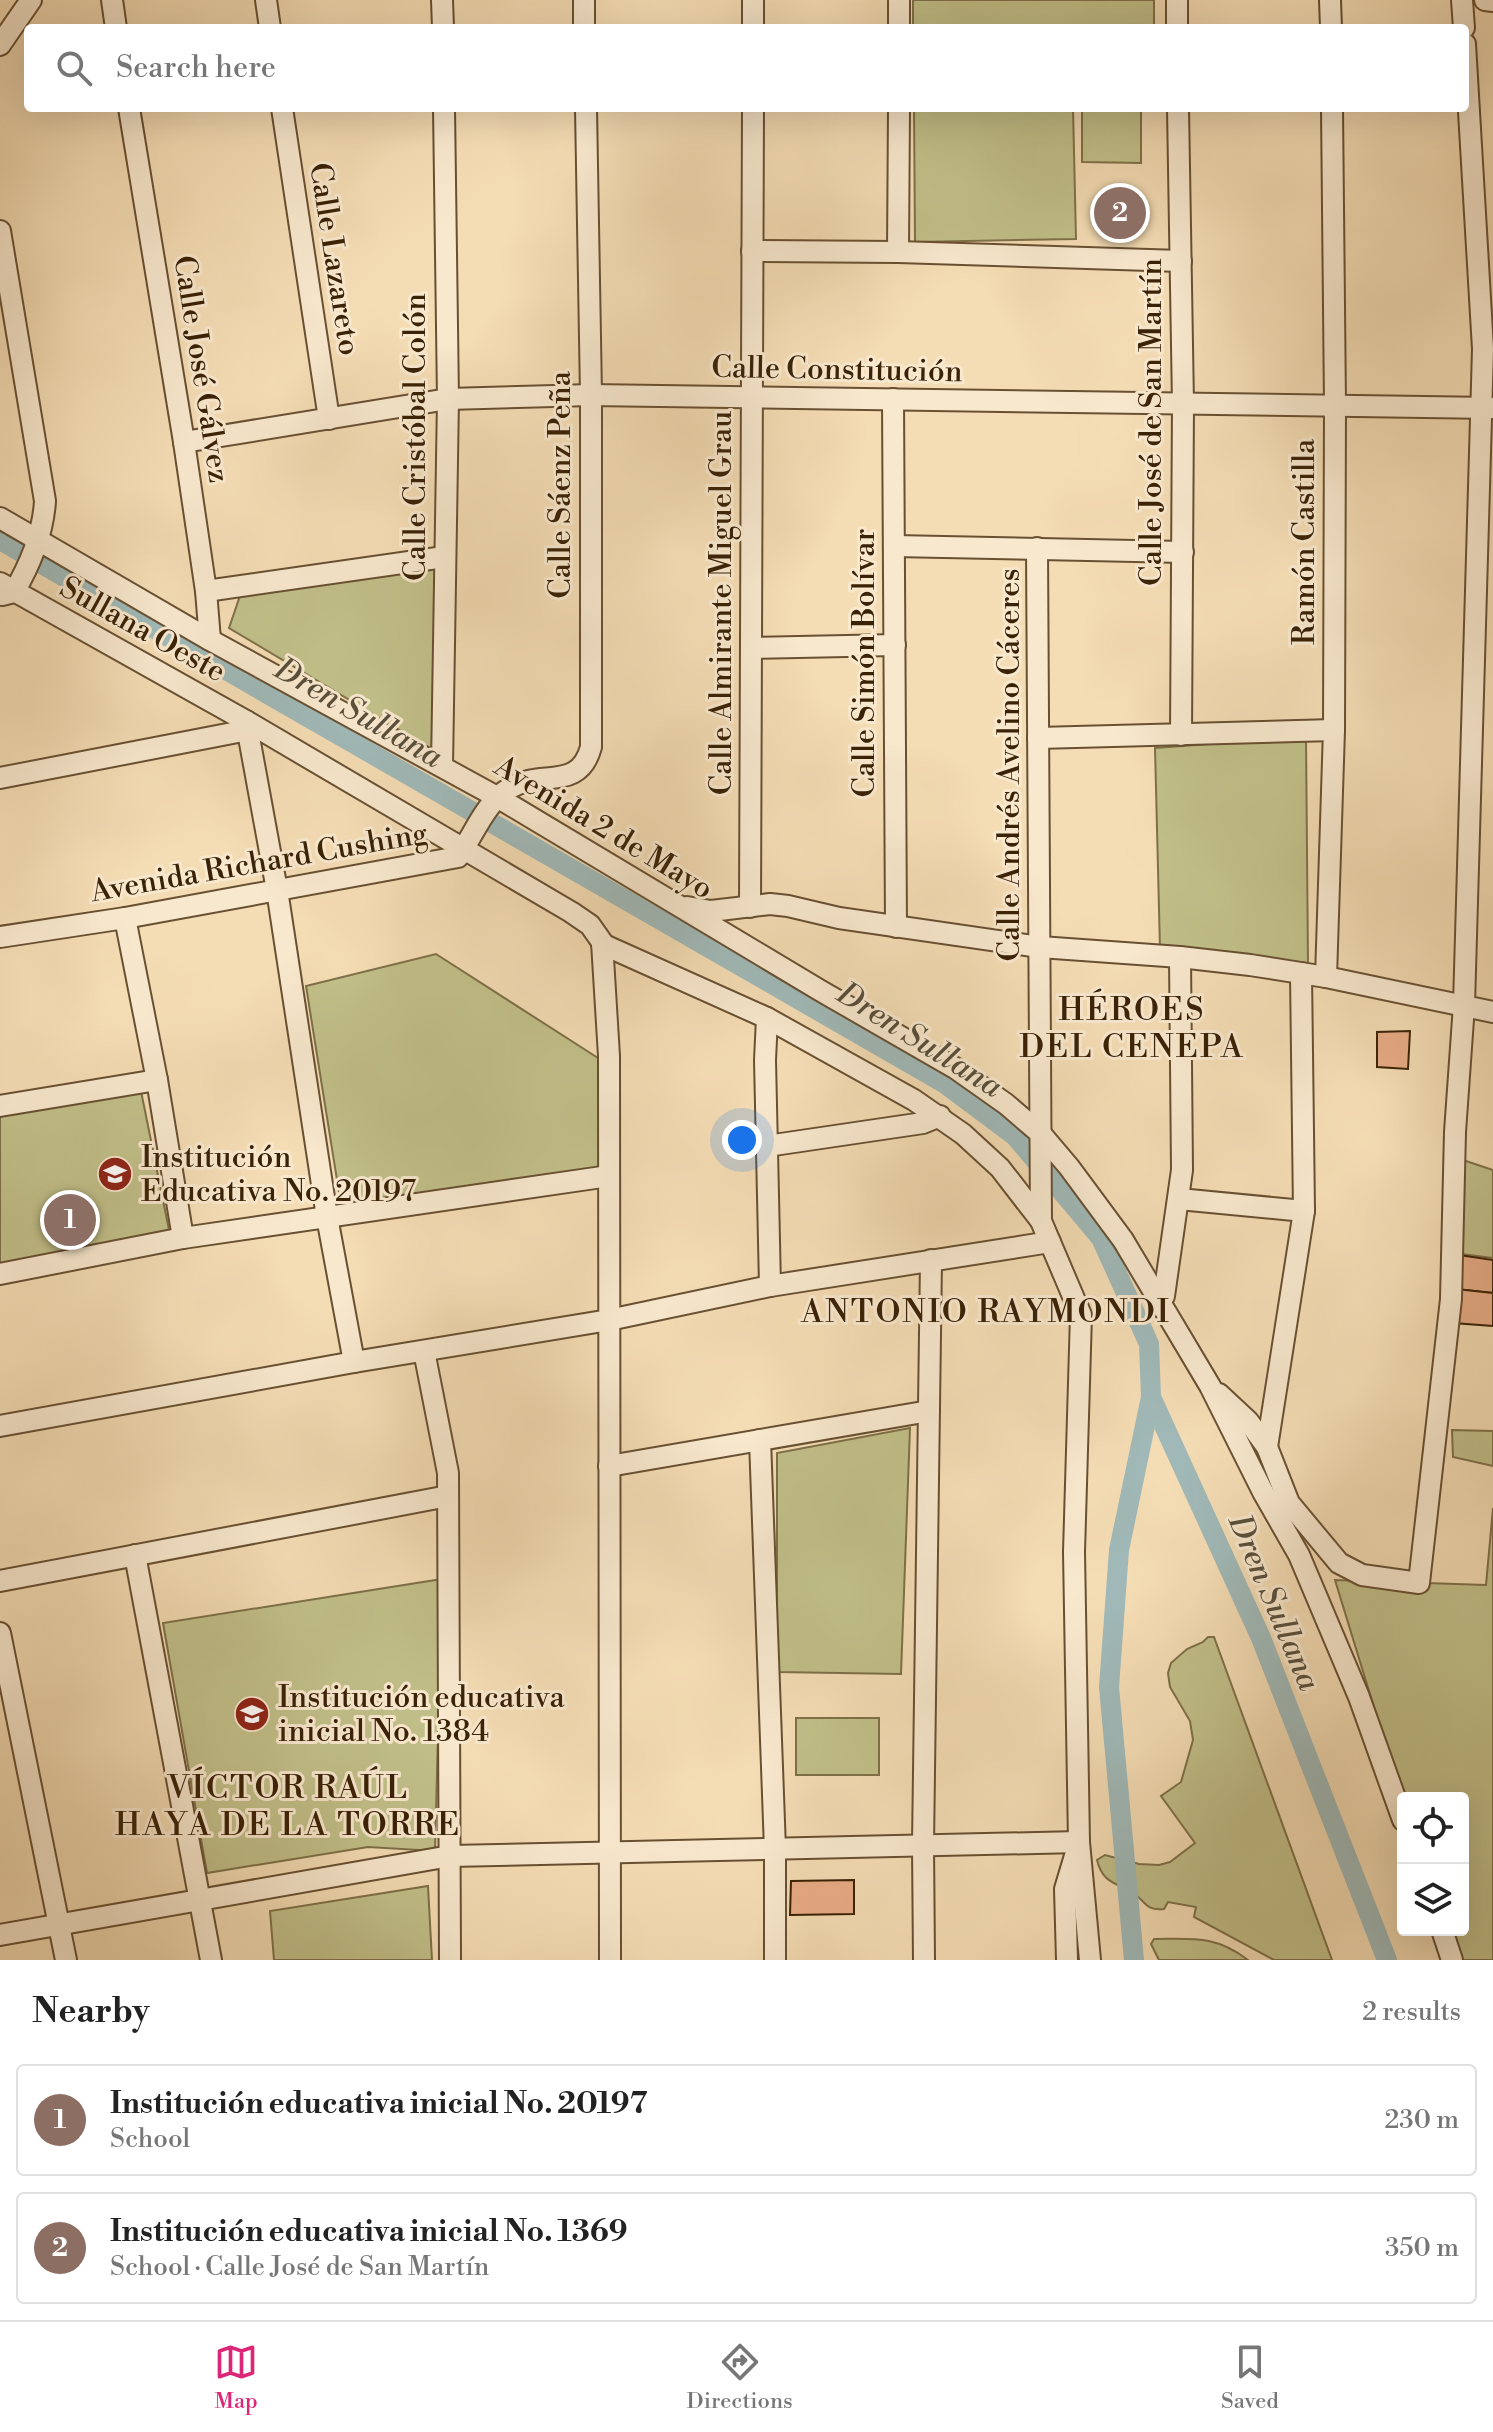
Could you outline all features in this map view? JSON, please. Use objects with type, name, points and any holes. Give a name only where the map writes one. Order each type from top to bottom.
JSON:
[{"type":"street","points":[[0,45],[31,0]]},
{"type":"street","points":[[112,0],[115,24]]},
{"type":"street","points":[[266,0],[269,24]]},
{"type":"street","points":[[442,0],[443,24]]},
{"type":"street","points":[[584,0],[584,24]]},
{"type":"street","points":[[753,0],[753,24]]},
{"type":"street","points":[[899,0],[899,24]]},
{"type":"street","points":[[1177,0],[1177,24]]},
{"type":"street","points":[[1330,0],[1331,24]]},
{"type":"street","points":[[1462,0],[1464,24]]},
{"type":"street","points":[[1485,0],[1493,1]]},
{"type":"street","name":"Calle José Gálvez","points":[[130,112],[184,442],[206,591],[210,640]]},
{"type":"street","name":"Calle Lazareto","points":[[283,112],[329,419]]},
{"type":"street","name":"Calle Cristóbal Colón","points":[[442,766],[448,399],[444,112]]},
{"type":"street","name":"Calle Sáenz Peña","points":[[495,800],[522,782],[563,777],[575,772],[587,763],[591,747],[591,395],[586,112]]},
{"type":"street","name":"Calle Almirante Miguel Grau","points":[[750,907],[753,112]]},
{"type":"street","points":[[898,252],[899,112]]},
{"type":"street","name":"Calle José de San Martín","points":[[1178,112],[1183,404],[1181,735]]},
{"type":"street","name":"Ramón Castilla","points":[[1326,977],[1334,730],[1332,112]]},
{"type":"street","points":[[1210,1386],[1248,1421],[1267,1447],[1289,1503],[1339,1563],[1362,1575],[1419,1583],[1451,1299],[1487,408],[1469,112]]},
{"type":"street","points":[[0,231],[45,501],[38,544],[9,587]]},
{"type":"street","points":[[752,251],[898,252],[1181,261]]},
{"type":"street","points":[[1483,349],[1493,295]]},
{"type":"street","name":"Calle Constitución","points":[[184,442],[448,399],[591,395],[1487,408]]},
{"type":"street","name":"Calle Simón Bolívar","points":[[893,399],[896,927]]},
{"type":"street","name":"Avenida 2 de Mayo","points":[[0,518],[38,544],[442,766],[495,800],[955,1068],[1006,1104],[1069,1167],[1123,1240],[1210,1386]]},
{"type":"street","points":[[894,546],[1183,552]]},
{"type":"street","name":"Calle Andrés Avelino Cáceres","points":[[1037,548],[1041,1211]]},
{"type":"street","points":[[206,591],[444,557]]},
{"type":"street","name":"Sullana Oeste","points":[[9,587],[247,725],[467,845],[590,925],[602,944]]},
{"type":"street","points":[[751,648],[895,645]]},
{"type":"street","points":[[0,778],[247,725],[277,890],[327,1217],[354,1362]]},
{"type":"street","points":[[1038,738],[1334,730]]},
{"type":"street","name":"Avenida Richard Cushing","points":[[0,937],[125,918],[458,857],[495,800]]},
{"type":"street","points":[[679,906],[711,911],[770,904],[896,927],[1040,947],[1180,957],[1326,977],[1493,1012]]},
{"type":"street","points":[[125,918],[157,1080],[183,1238]]},
{"type":"street","points":[[610,1960],[609,1056],[602,944],[767,1018],[940,1116],[1000,1168],[1041,1211],[1050,1242],[1081,1315],[1074,1552],[1079,1842],[1090,1960]]},
{"type":"street","points":[[1160,1301],[1164,1296],[1182,1170],[1180,957]]},
{"type":"street","points":[[1267,1447],[1304,1211],[1301,973]]},
{"type":"street","points":[[767,1018],[765,1060],[770,1286]]},
{"type":"street","points":[[0,1106],[157,1080]]},
{"type":"street","points":[[767,1146],[923,1123],[940,1116]]},
{"type":"street","points":[[0,1274],[183,1238],[609,1176]]},
{"type":"street","points":[[1179,1199],[1304,1211]]},
{"type":"street","points":[[0,1426],[609,1320],[770,1286],[1050,1242]]},
{"type":"street","points":[[924,1960],[931,1260]]},
{"type":"street","points":[[424,1351],[448,1473],[450,1960]]},
{"type":"street","points":[[1210,1386],[1263,1492],[1299,1555],[1359,1697],[1397,1803]]},
{"type":"street","points":[[609,1466],[929,1411]]},
{"type":"street","points":[[760,1440],[775,1849],[775,1960]]},
{"type":"street","points":[[0,1581],[448,1496]]},
{"type":"street","points":[[135,1555],[211,1960]]},
{"type":"street","points":[[0,1633],[66,1960]]},
{"type":"street","points":[[0,1935],[450,1856],[1079,1842]]},
{"type":"street","points":[[1067,1960],[1065,1889],[1079,1842]]},
{"type":"street","points":[[1444,1936],[1452,1960]]},
{"type":"shaded area","points":[[913,0],[1154,0],[1154,24],[913,24]]},
{"type":"shaded area","points":[[914,112],[1073,112],[1076,239],[915,242]]},
{"type":"shaded area","points":[[1082,112],[1141,112],[1141,163],[1082,162]]},
{"type":"shaded area","points":[[436,565],[438,753],[229,628],[242,590]]},
{"type":"shaded area","points":[[1306,737],[1308,965],[1160,949],[1155,748]]},
{"type":"shaded area","points":[[436,954],[598,1058],[599,1179],[341,1205],[306,986]]},
{"type":"shaded area","points":[[141,1091],[170,1235],[0,1265],[0,1116]]},
{"type":"shaded area","points":[[1463,1160],[1493,1170],[1493,1258],[1461,1254]]},
{"type":"shaded area","points":[[910,1428],[901,1674],[777,1672],[777,1453]]},
{"type":"shaded area","points":[[1452,1430],[1493,1431],[1493,1466],[1453,1457]]},
{"type":"shaded area","points":[[1493,1508],[1493,1960],[1457,1960],[1448,1936],[1469,1936],[1469,1792],[1400,1792],[1335,1580],[1486,1585]]},
{"type":"shaded area","points":[[442,1579],[435,1851],[368,1847],[207,1873],[163,1623]]},
{"type":"shaded area","points":[[1208,1637],[1214,1637],[1332,1960],[1274,1960],[1194,1917],[1196,1907],[1168,1902],[1164,1909],[1149,1907],[1133,1893],[1107,1878],[1100,1868],[1097,1860],[1105,1855],[1139,1864],[1159,1865],[1170,1862],[1195,1843],[1161,1796],[1181,1782],[1193,1740],[1190,1721],[1170,1687],[1168,1673],[1171,1663]]},
{"type":"shaded area","points":[[796,1718],[879,1718],[879,1775],[796,1775]]},
{"type":"shaded area","points":[[428,1886],[432,1960],[274,1960],[270,1911]]},
{"type":"shaded area","points":[[1154,1939],[1214,1942],[1248,1960],[1159,1960],[1151,1944]]},
{"type":"building","points":[[1410,1031],[1408,1069],[1377,1067],[1377,1032]]},
{"type":"building","points":[[1459,1255],[1493,1260],[1493,1293],[1456,1289]]},
{"type":"building","points":[[1456,1289],[1493,1293],[1493,1326],[1453,1323]]},
{"type":"building","points":[[854,1880],[854,1914],[790,1915],[791,1881]]},
{"type":"waterway","name":"Dren Sullana","points":[[0,540],[944,1083],[1015,1136],[1101,1238],[1149,1344],[1151,1397],[1261,1638],[1387,1960]]},
{"type":"waterway","points":[[1134,1960],[1109,1687],[1119,1550],[1151,1397]]},
{"type":"place","name":"Institución educativa inicial No. 1369","points":[[1120,213]]},
{"type":"place","name":"Institución Educativa No. 20197","points":[[115,1174]]},
{"type":"place","name":"Institución educativa inicial No. 20197","points":[[70,1220]]},
{"type":"place","name":"Institución educativa inicial No. 1384","points":[[252,1714]]},
{"type":"district","name":"HÉROES DEL CENEPA","points":[[1132,1028]]},
{"type":"district","name":"ANTONIO RAYMONDI","points":[[986,1311]]},
{"type":"district","name":"VÍCTOR RAÚL HAYA DE LA TORRE","points":[[288,1806]]}]
